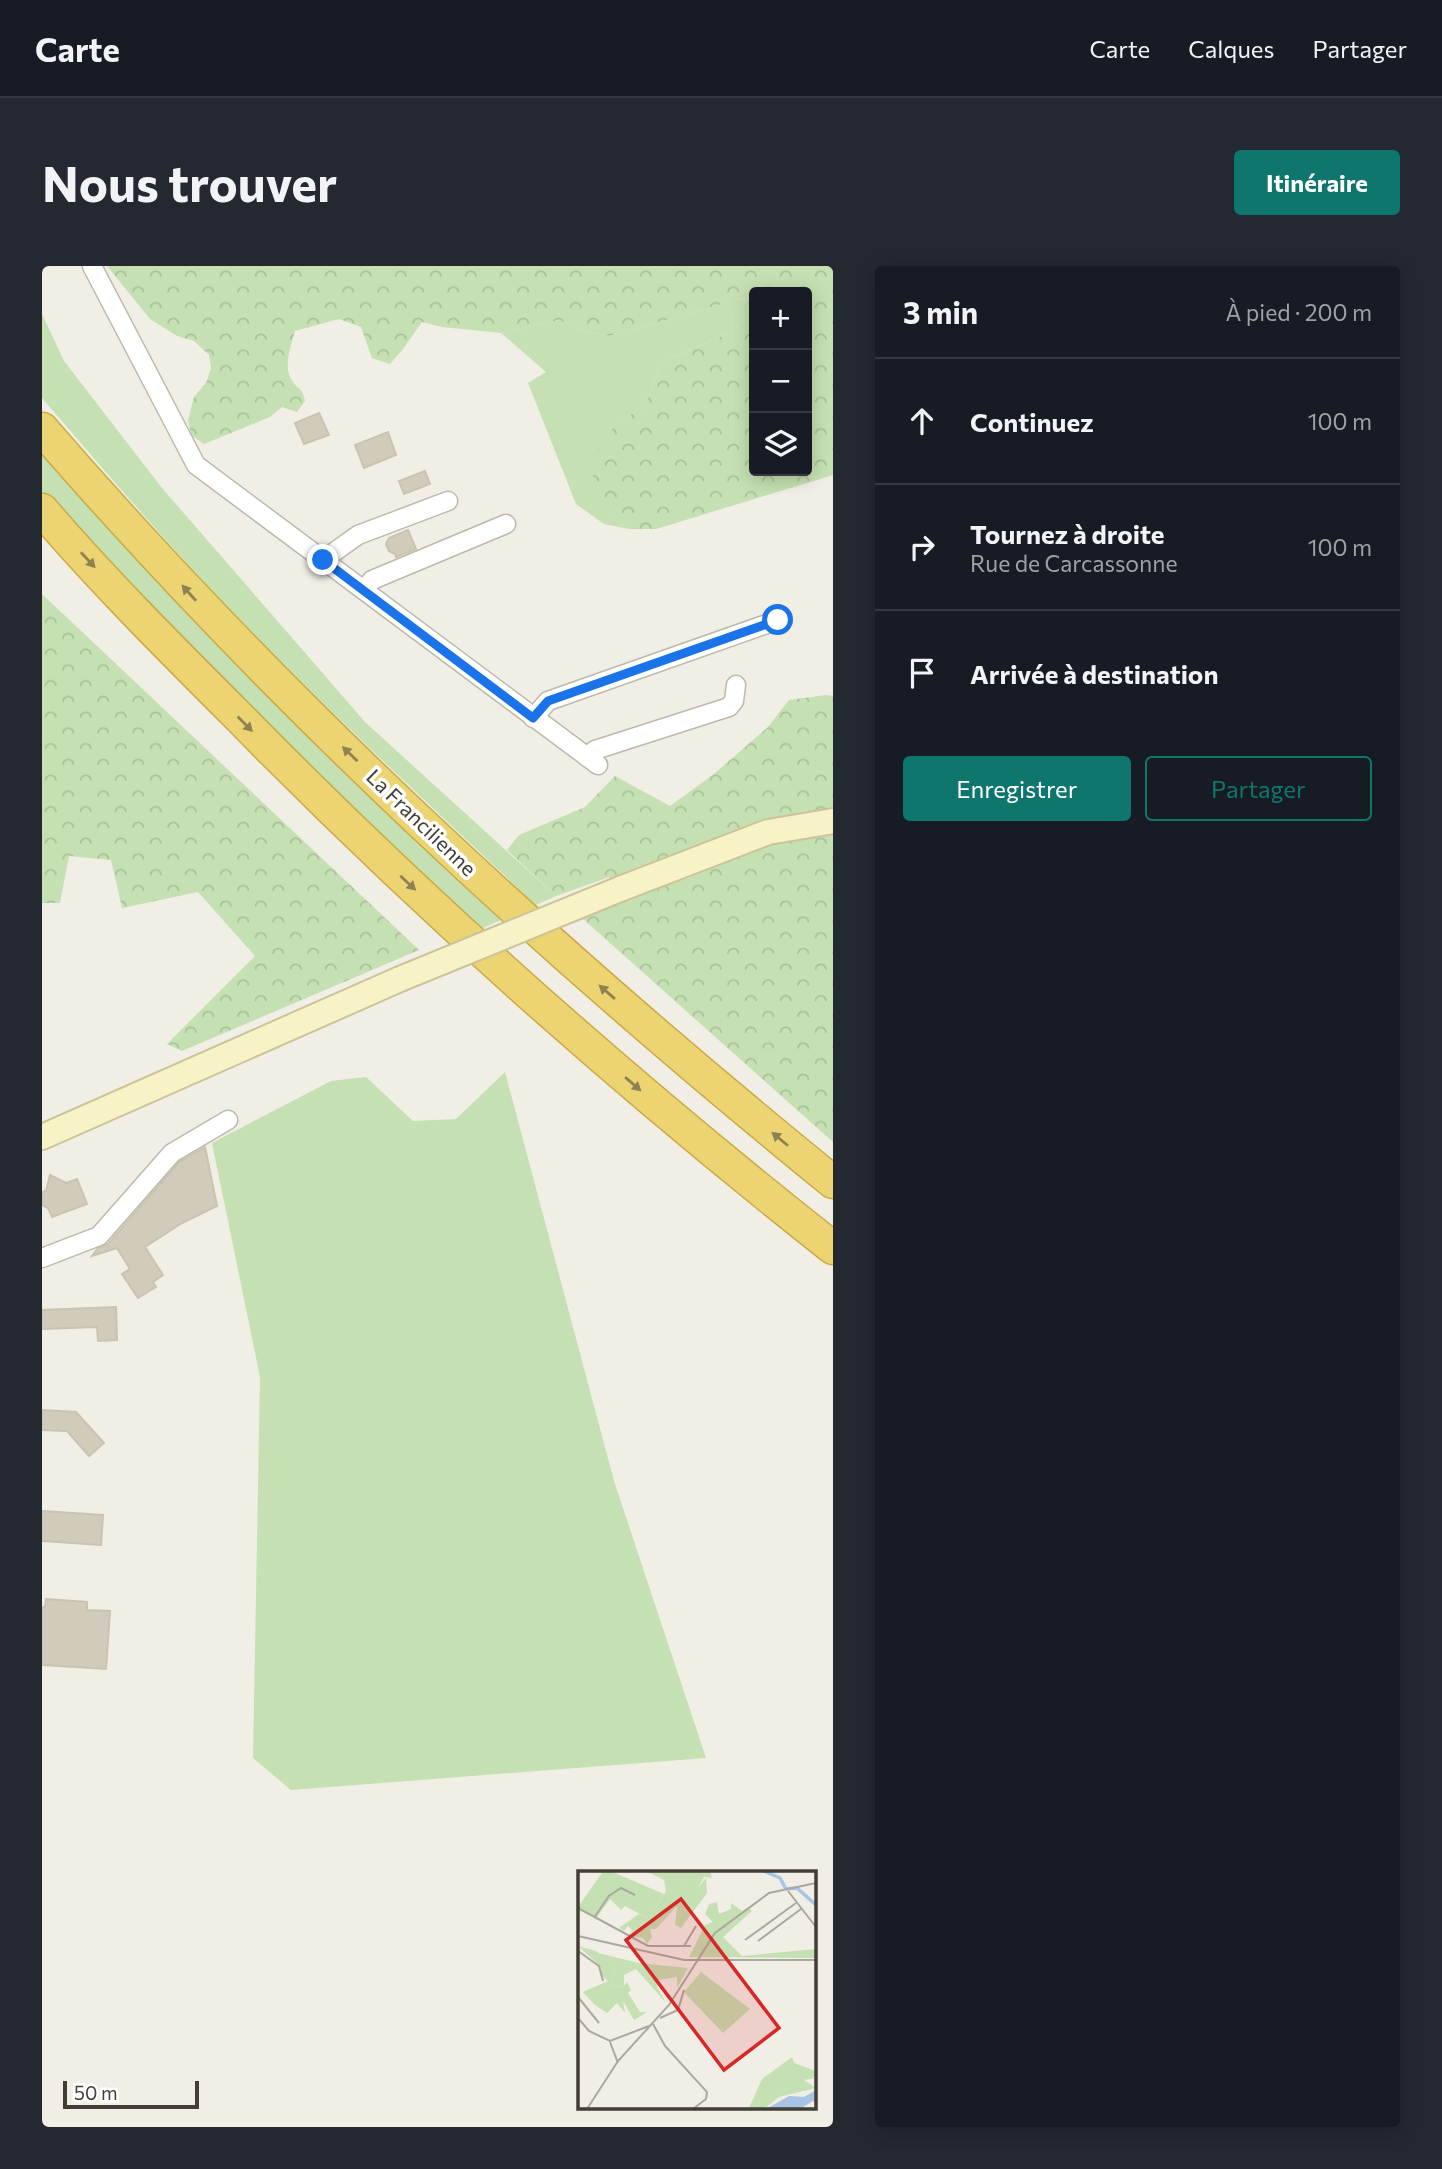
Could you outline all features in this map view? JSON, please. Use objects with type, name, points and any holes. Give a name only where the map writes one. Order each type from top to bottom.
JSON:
[{"type":"highway","name":"La Francilienne","points":[[42,429],[207,612],[441,842],[569,960],[833,1182]]},
{"type":"highway","points":[[42,510],[169,647],[408,883],[541,1005],[656,1104],[833,1248]]},
{"type":"street","points":[[92,266],[195,465],[593,761],[595,750],[729,707],[734,701],[736,685]]},
{"type":"street","points":[[323,560],[358,535],[448,500]]},
{"type":"street","points":[[364,590],[372,580],[506,524]]},
{"type":"street","points":[[533,718],[548,701],[778,620]]},
{"type":"street","points":[[42,1137],[400,979],[620,889],[768,832],[833,821]]},
{"type":"street","points":[[42,1258],[99,1236],[172,1153],[228,1120]]},
{"type":"green space","points":[[107,266],[833,266],[833,475],[656,529],[629,529],[614,516],[597,493],[592,472],[594,456],[617,423],[645,406],[662,362],[729,333],[749,318],[749,476],[812,476],[812,287],[749,287],[749,305],[743,298],[610,336],[585,331],[559,320],[501,333],[442,327],[422,322],[390,364],[372,358],[361,327],[339,319],[295,331],[288,357],[288,370],[305,401],[297,412],[282,407],[270,417],[204,444],[191,435],[188,420],[194,397],[206,383],[211,368],[209,355],[194,341],[177,336],[150,319]]},
{"type":"green space","points":[[743,298],[749,305],[749,318],[729,333],[662,362],[645,406],[617,423],[614,516],[629,529],[604,524],[576,504],[528,383],[546,372],[501,333],[559,320],[585,331],[610,336]]},
{"type":"green space","points":[[42,314],[64,361],[162,488],[365,722],[556,896],[536,905],[283,663],[143,514],[42,398]]},
{"type":"green space","points":[[42,448],[506,918],[473,932],[80,535],[42,492]]},
{"type":"green space","points":[[42,594],[419,950],[182,1051],[167,1044],[255,956],[198,892],[122,908],[111,860],[69,856],[60,903],[42,903]]},
{"type":"green space","points":[[833,696],[833,1142],[582,918],[629,898],[609,877],[556,896],[507,850],[519,835],[585,807],[615,776],[670,806],[714,774],[768,727],[789,700]]},
{"type":"green space","points":[[505,1072],[614,1481],[706,1758],[291,1790],[253,1758],[260,1377],[212,1143],[331,1081],[366,1077],[413,1121],[456,1119]]},
{"type":"building","points":[[319,413],[329,435],[304,444],[295,423]]},
{"type":"building","points":[[388,432],[396,455],[364,468],[355,445]]},
{"type":"building","points":[[425,471],[430,484],[404,494],[399,481]]},
{"type":"building","points":[[408,530],[416,549],[396,557],[386,544],[389,538]]},
{"type":"building","points":[[205,1147],[217,1206],[182,1223],[145,1247],[163,1275],[153,1282],[156,1287],[138,1298],[122,1274],[130,1269],[117,1248],[92,1256],[98,1248],[108,1244],[179,1162]]},
{"type":"building","points":[[50,1175],[66,1183],[77,1179],[87,1204],[52,1217],[48,1208],[42,1205],[42,1192],[46,1191]]},
{"type":"building","points":[[116,1307],[117,1340],[98,1341],[97,1327],[42,1329],[42,1310]]},
{"type":"building","points":[[42,1410],[76,1412],[104,1443],[89,1456],[67,1431],[42,1430]]},
{"type":"building","points":[[42,1511],[103,1515],[101,1545],[42,1541]]},
{"type":"building","points":[[46,1599],[87,1602],[87,1610],[110,1611],[106,1669],[42,1665],[42,1607],[45,1607]]},
{"type":"route","points":[[323,560],[533,718],[548,701],[778,620]]}]
